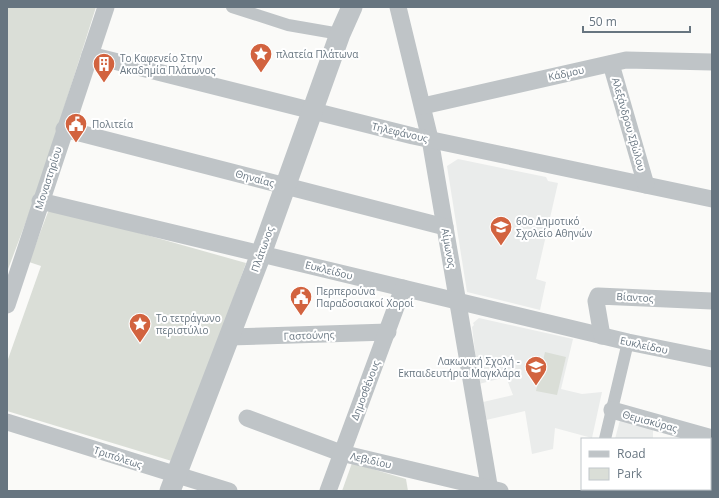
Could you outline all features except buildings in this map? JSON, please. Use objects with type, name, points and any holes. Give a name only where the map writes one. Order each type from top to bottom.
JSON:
[{"type":"street","name":"Μοναστηρίου","points":[[7,305],[64,128],[106,7]]},
{"type":"street","points":[[232,7],[288,25],[340,34]]},
{"type":"street","name":"Πλάτωνος","points":[[173,483],[261,254],[314,111],[340,34],[352,7]]},
{"type":"street","name":"Αίμωνος","points":[[398,7],[430,139],[493,490]]},
{"type":"street","name":"Τηλεφάνους","points":[[90,55],[430,139],[712,199]]},
{"type":"street","name":"Κάδμου","points":[[423,106],[626,60],[712,62]]},
{"type":"street","name":"Αλεξάνδρου Σβώλου","points":[[611,64],[646,185]]},
{"type":"street","name":"Θηναίας","points":[[64,128],[445,227]]},
{"type":"street","name":"Ευκλείδου","points":[[40,201],[602,336],[712,359]]},
{"type":"street","name":"Δημοσθένους","points":[[328,491],[403,288]]},
{"type":"street","name":"Βίαντος","points":[[602,336],[596,301],[598,296],[712,301]]},
{"type":"street","name":"Γαστούνης","points":[[229,337],[388,332]]},
{"type":"street","points":[[605,438],[628,342]]},
{"type":"street","name":"Θεμισκύρας","points":[[612,410],[712,438]]},
{"type":"street","name":"Λεβιδίου","points":[[247,418],[341,453],[493,490]]},
{"type":"street","name":"Τριπόλεως","points":[[7,422],[173,483],[229,491]]},
{"type":"shaded area","name":"60ο Δημοτικό Σχολείο Αθηνών","points":[[458,159],[546,177],[548,181],[558,183],[536,279],[546,282],[540,310],[467,292],[447,166]]},
{"type":"shaded area","name":"Λακωνική Σχολή - Εκπαιδευτήρια Μαγκλάρα","points":[[479,318],[573,339],[561,389],[582,394],[602,392],[592,438],[555,428],[553,449],[532,454],[525,411],[486,420],[483,402],[513,395],[506,377],[479,384],[472,327],[474,325],[473,323]]},
{"type":"shaded area","points":[[620,420],[653,429],[653,438],[615,438]]},
{"type":"shaded area","points":[[602,490],[655,490],[655,491]]},
{"type":"green space","points":[[7,7],[96,7],[39,187],[7,272]]},
{"type":"green space","points":[[54,209],[246,263],[175,462],[7,411],[7,362],[41,266],[29,262],[48,212]]},
{"type":"green space","points":[[545,352],[566,357],[557,395],[536,391]]},
{"type":"green space","points":[[352,463],[406,479],[408,491],[342,491]]},
{"type":"place","name":"πλατεία Πλάτωνα","points":[[261,74]]},
{"type":"place","name":"Το Καφενείο Στην Ακαδημία Πλάτωνος","points":[[104,84]]},
{"type":"place","name":"Πολιτεία","points":[[76,144]]},
{"type":"place","name":"60ο Δημοτικό Σχολείο Αθηνών","points":[[501,246]]},
{"type":"place","name":"Περπερούνα Παραδοσιακοί Χοροί","points":[[301,316]]},
{"type":"place","name":"Το τετράγωνο περιστύλιο","points":[[140,344]]},
{"type":"place","name":"Λακωνική Σχολή - Εκπαιδευτήρια Μαγκλάρα","points":[[536,386]]}]
